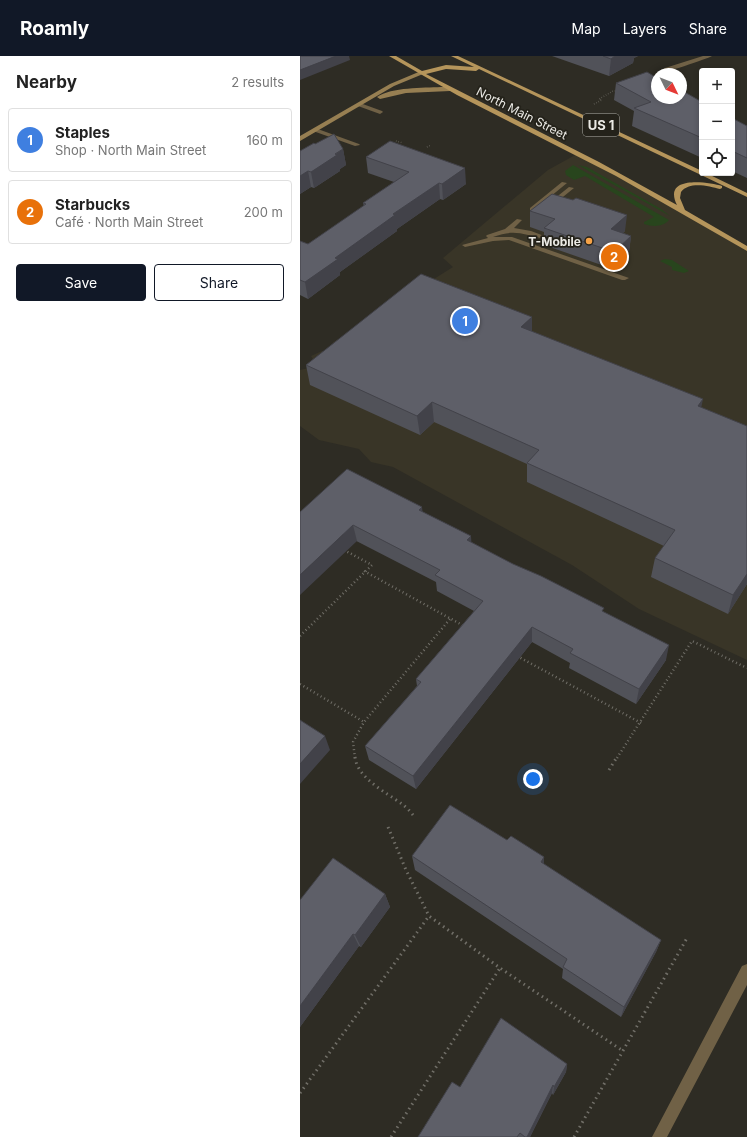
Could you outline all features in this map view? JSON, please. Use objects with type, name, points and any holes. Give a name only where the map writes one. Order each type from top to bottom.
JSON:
[{"type":"main road","name":"North Main Street","points":[[392,56],[450,89],[577,153],[682,209],[747,249]]},
{"type":"main road","name":"North Main Street","points":[[454,56],[747,195]]},
{"type":"main road","points":[[421,73],[446,67],[466,68],[488,72]]},
{"type":"main road","points":[[682,209],[677,198],[677,193],[681,187],[690,184],[699,183],[737,191]]},
{"type":"street","points":[[670,68],[709,56]]},
{"type":"street","points":[[300,139],[392,85],[421,73]]},
{"type":"street","points":[[360,105],[397,92],[450,89]]},
{"type":"street","points":[[360,105],[380,112]]},
{"type":"street","points":[[315,130],[357,145]]},
{"type":"street","points":[[532,209],[564,183]]},
{"type":"street","points":[[547,207],[571,188]]},
{"type":"street","points":[[519,220],[508,229],[465,245],[493,239],[510,238],[625,278]]},
{"type":"street","points":[[519,230],[528,223]]},
{"type":"street","points":[[508,229],[519,230],[544,237]]},
{"type":"street","points":[[659,1137],[747,971]]},
{"type":"path","points":[[588,107],[613,91],[616,92],[622,89]]},
{"type":"path","points":[[396,140],[403,143]]},
{"type":"path","points":[[427,147],[431,145]]},
{"type":"path","points":[[300,636],[364,571],[372,565],[339,547]]},
{"type":"path","points":[[364,571],[469,629]]},
{"type":"path","points":[[413,815],[404,805],[368,780],[355,762],[353,742],[364,722],[450,619]]},
{"type":"path","points":[[609,770],[641,723],[692,641],[747,668]]},
{"type":"path","points":[[515,654],[641,723]]},
{"type":"path","points":[[300,684],[364,722]]},
{"type":"path","points":[[388,827],[406,870],[429,916],[500,968],[623,1051]]},
{"type":"path","points":[[300,1093],[429,916]]},
{"type":"path","points":[[574,1137],[687,938]]},
{"type":"path","points":[[391,1137],[500,968]]},
{"type":"shaded area","points":[[577,154],[670,205],[747,251],[747,660],[639,609],[572,565],[393,467],[371,462],[359,449],[319,440],[300,426],[300,370],[309,368],[322,374],[311,356],[322,351],[332,351],[333,342],[374,323],[402,299],[453,267],[443,258],[548,170]]},
{"type":"green space","points":[[573,165],[669,220],[658,226],[644,224],[644,222],[654,217],[585,176],[574,180],[566,175],[565,171]]},
{"type":"green space","points":[[578,165],[587,167],[661,209],[670,216]]},
{"type":"green space","points":[[665,259],[672,260],[689,271],[684,273],[672,270],[672,267],[660,261]]},
{"type":"building","points":[[300,56],[336,56],[300,70]]},
{"type":"building","points":[[603,56],[615,56],[611,59]]},
{"type":"building","points":[[647,72],[651,74],[651,102],[616,83]]},
{"type":"building","points":[[687,93],[699,100],[699,137],[634,108],[651,102],[651,104],[687,104]]},
{"type":"building","points":[[735,120],[747,126],[747,158],[735,152]]},
{"type":"building","points":[[334,134],[343,149],[335,154],[337,155],[311,172],[308,171],[300,176],[300,151]]},
{"type":"building","points":[[390,141],[465,168],[442,184],[439,183],[393,214],[395,215],[335,258],[338,259],[305,282],[300,280],[300,241],[308,244],[366,204],[363,203],[409,172],[366,157]]},
{"type":"building","points":[[552,194],[573,200],[576,198],[627,215],[611,229],[631,236],[614,252],[544,228],[555,219],[530,211]]},
{"type":"building","points":[[421,274],[532,317],[521,327],[703,399],[698,406],[747,426],[747,574],[733,595],[655,558],[675,530],[527,463],[539,450],[432,402],[417,416],[306,365]]},
{"type":"building","points":[[347,469],[422,507],[419,510],[471,536],[467,540],[604,608],[602,611],[669,645],[639,689],[570,653],[573,649],[532,627],[413,776],[365,746],[421,682],[416,679],[483,601],[435,575],[440,570],[353,525],[300,575],[300,512]]},
{"type":"building","points":[[300,720],[325,736],[300,764]]},
{"type":"building","points":[[450,805],[507,840],[511,836],[544,857],[541,862],[661,940],[624,1007],[563,967],[567,959],[412,856]]},
{"type":"building","points":[[333,858],[385,894],[355,935],[353,934],[300,1006],[300,900]]},
{"type":"building","points":[[501,1018],[567,1064],[554,1087],[553,1085],[527,1137],[520,1133],[517,1137],[418,1137],[452,1082],[460,1087]]},
{"type":"place","name":"T-Mobile","points":[[589,241]]},
{"type":"place","name":"Starbucks","points":[[614,257]]},
{"type":"place","name":"Staples","points":[[465,321]]}]
